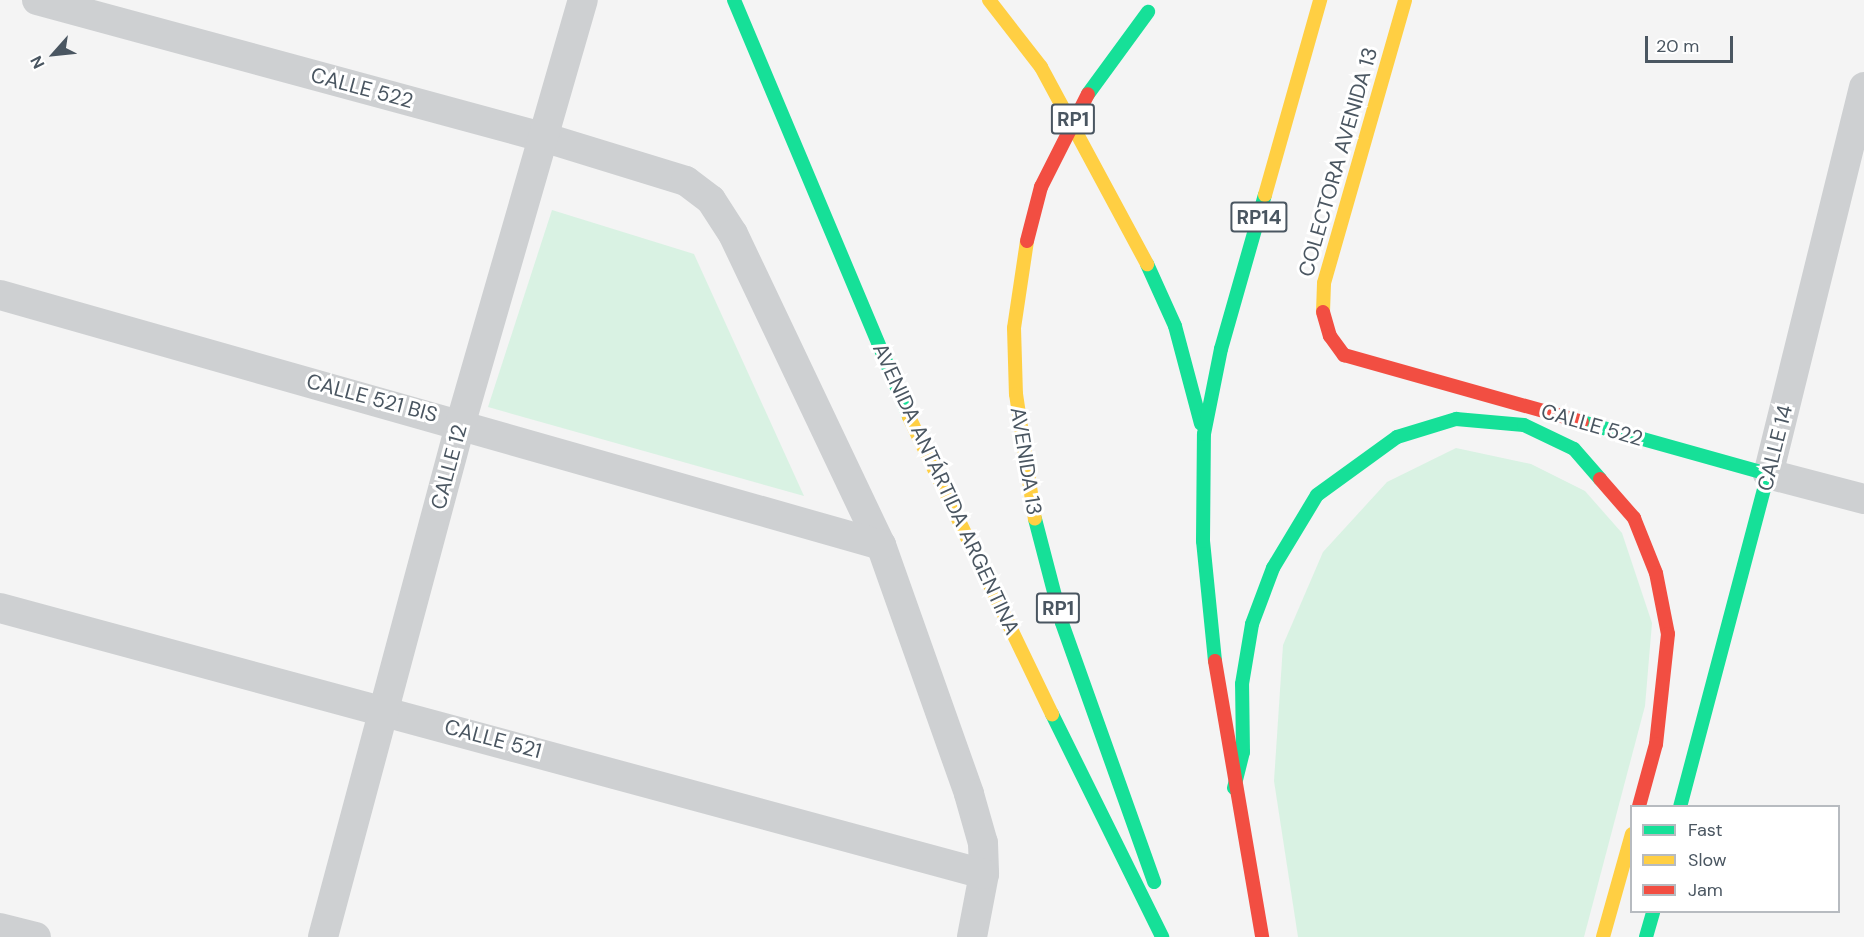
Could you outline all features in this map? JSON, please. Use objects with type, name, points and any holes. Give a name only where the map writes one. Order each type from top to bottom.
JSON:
[{"type":"main road","name":"AVENIDA ANTÁRTIDA ARGENTINA","points":[[734,0],[921,446],[1162,937]]},
{"type":"main road","name":"RP1","points":[[989,0],[1041,67],[1132,230],[1175,326],[1204,434],[1206,590],[1234,788],[1262,937]]},
{"type":"main road","name":"AVENIDA 13","points":[[1157,0],[1078,108],[1041,187],[1026,241],[1014,328],[1016,394],[1031,502],[1062,623],[1174,937]]},
{"type":"main road","name":"RP14","points":[[1204,434],[1221,349],[1320,0]]},
{"type":"main road","name":"COLECTORA AVENIDA 13","points":[[1330,336],[1322,308],[1324,283],[1405,0]]},
{"type":"main road","name":"CALLE 522","points":[[1330,336],[1344,355],[1372,364],[1768,474]]},
{"type":"main road","points":[[1234,788],[1243,752],[1242,684],[1252,624],[1273,568],[1317,495],[1397,437],[1456,419],[1479,419],[1524,425],[1574,449],[1634,518],[1656,573],[1668,634],[1656,744],[1640,805]]},
{"type":"main road","name":"CALLE 14","points":[[1681,805],[1768,474]]},
{"type":"main road","points":[[1603,937],[1630,841]]},
{"type":"main road","points":[[1646,937],[1653,913]]},
{"type":"street","name":"CALLE 522","points":[[37,0],[546,138],[686,181],[711,200],[733,234],[881,545]]},
{"type":"street","name":"CALLE 12","points":[[323,937],[382,709],[461,423],[546,138],[583,0]]},
{"type":"street","name":"CALLE 14","points":[[1768,474],[1864,87]]},
{"type":"street","name":"CALLE 521 BIS","points":[[0,295],[461,423],[881,545]]},
{"type":"street","name":"CALLE 522","points":[[1768,474],[1864,499]]},
{"type":"street","points":[[881,545],[969,794],[983,843],[984,874],[972,937]]},
{"type":"street","name":"CALLE 521","points":[[0,608],[382,709],[984,874]]},
{"type":"street","points":[[0,928],[36,937]]},
{"type":"green space","points":[[552,210],[694,254],[804,496],[488,407]]},
{"type":"green space","points":[[1456,448],[1531,464],[1585,491],[1622,533],[1652,623],[1645,706],[1584,937],[1298,937],[1274,781],[1283,645],[1323,552],[1387,482]]},
{"type":"traffic: fast","points":[[734,0],[909,417]]},
{"type":"traffic: fast","points":[[1088,94],[1148,12]]},
{"type":"traffic: fast","points":[[1215,661],[1203,541],[1204,434],[1221,349],[1265,195]]},
{"type":"traffic: fast","points":[[1147,264],[1175,326],[1201,424]]},
{"type":"traffic: fast","points":[[1234,788],[1243,752],[1242,684],[1252,624],[1273,568],[1317,495],[1397,437],[1456,419],[1524,425],[1574,449],[1600,479]]},
{"type":"traffic: fast","points":[[1582,422],[1768,474],[1680,805]]},
{"type":"traffic: fast","points":[[1035,519],[1062,623],[1154,882]]},
{"type":"traffic: fast","points":[[1052,714],[1162,937]]},
{"type":"traffic: fast","points":[[1646,937],[1653,913]]},
{"type":"traffic: slow","points":[[989,0],[1041,67],[1147,264]]},
{"type":"traffic: slow","points":[[1265,195],[1320,0]]},
{"type":"traffic: slow","points":[[1323,312],[1324,283],[1405,0]]},
{"type":"traffic: slow","points":[[1027,241],[1014,328],[1016,394],[1035,519]]},
{"type":"traffic: slow","points":[[909,417],[1052,714]]},
{"type":"traffic: slow","points":[[1603,937],[1630,841]]},
{"type":"traffic: jam","points":[[1027,241],[1041,187],[1088,94]]},
{"type":"traffic: jam","points":[[1323,312],[1330,336],[1344,355],[1582,422]]},
{"type":"traffic: jam","points":[[1600,479],[1634,518],[1656,573],[1668,634],[1656,744],[1639,805]]},
{"type":"traffic: jam","points":[[1215,661],[1262,937]]}]
